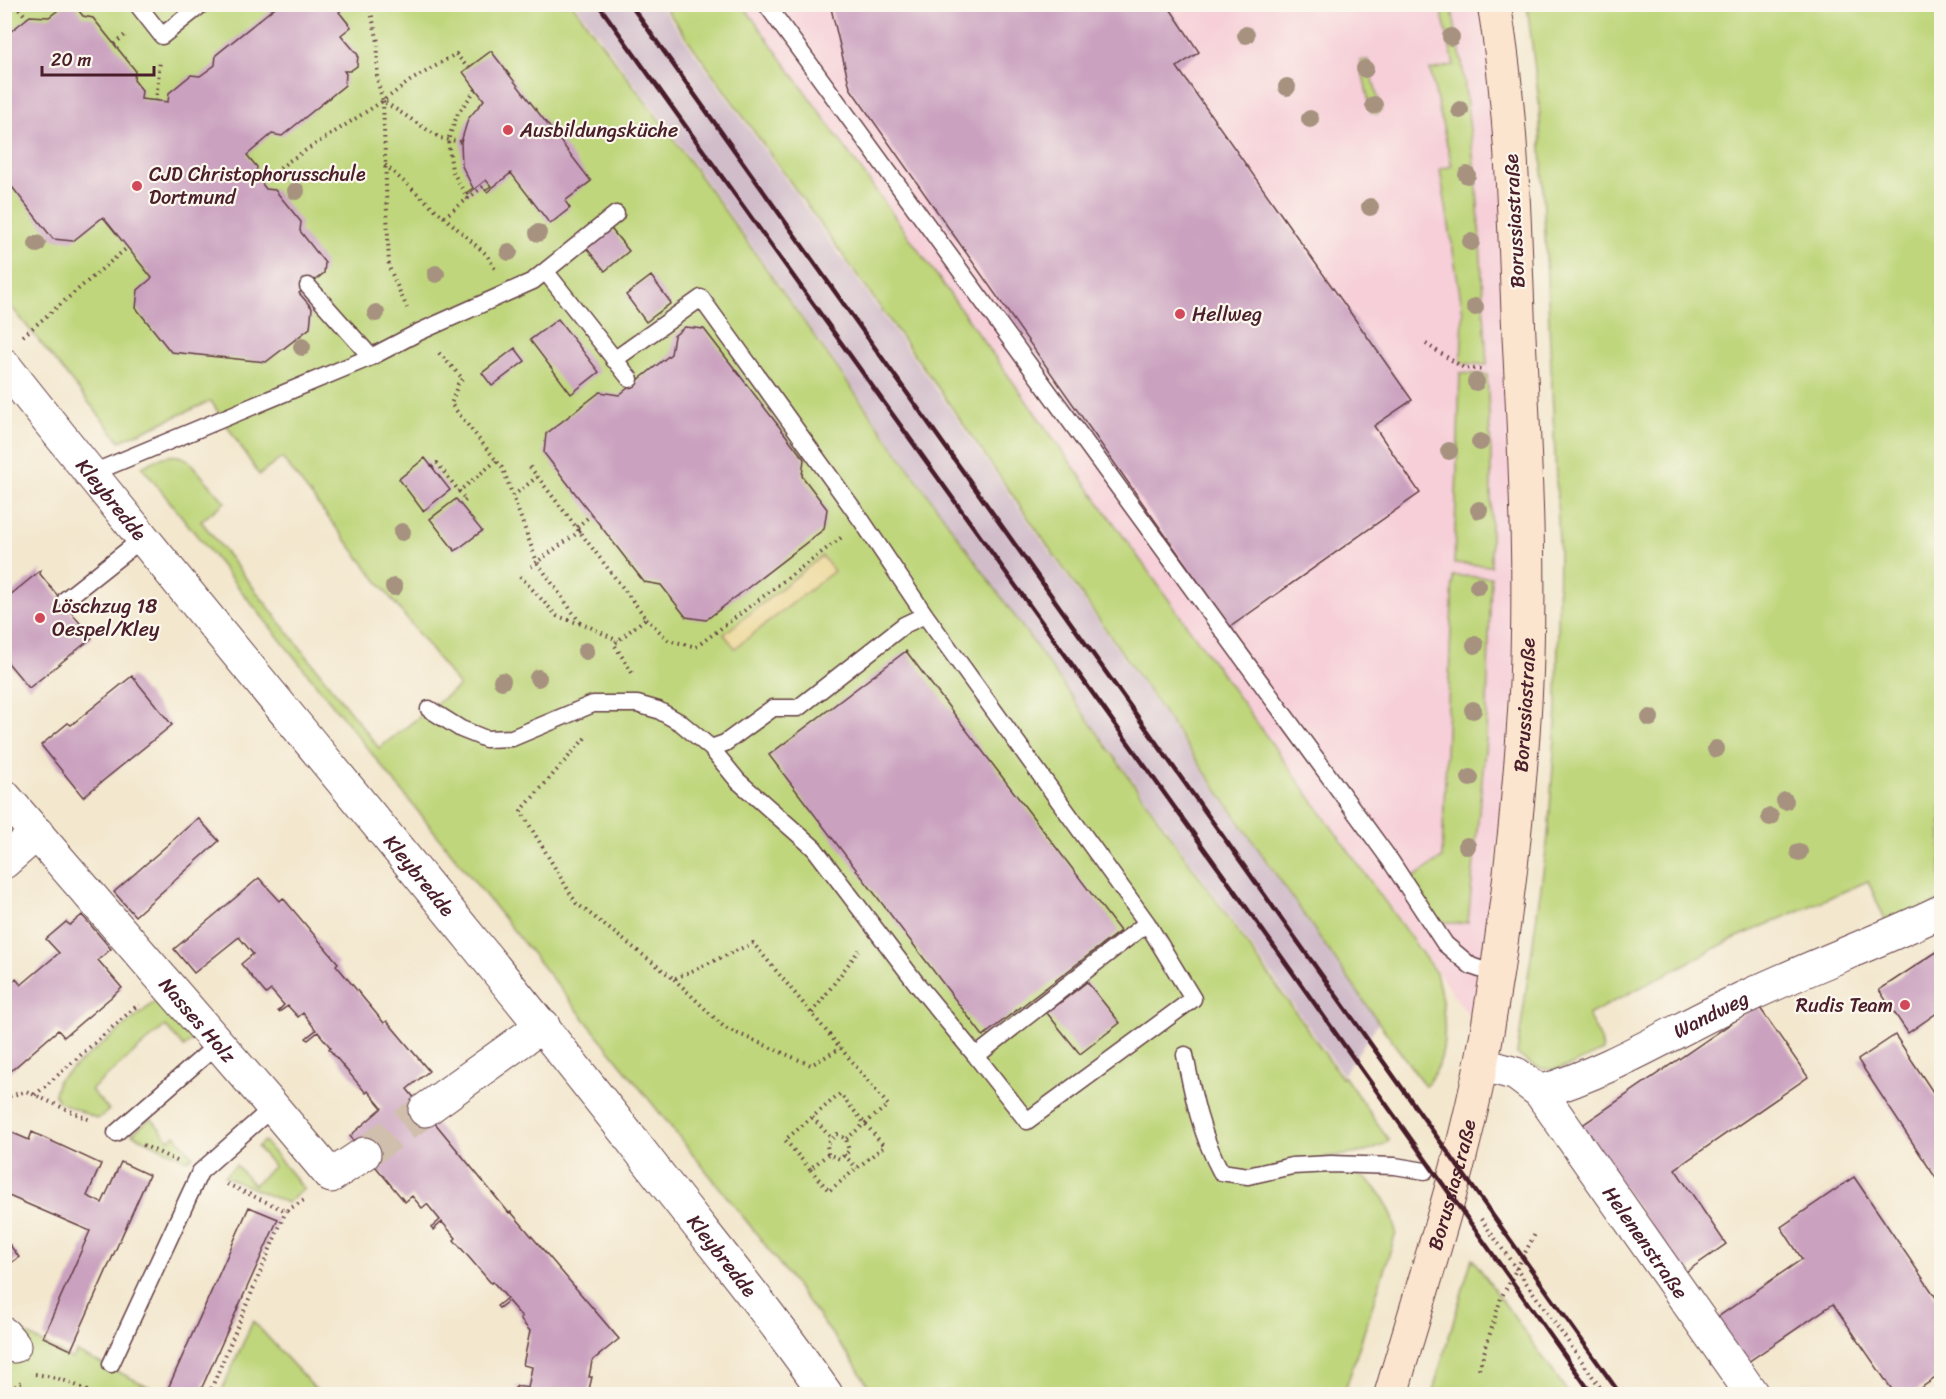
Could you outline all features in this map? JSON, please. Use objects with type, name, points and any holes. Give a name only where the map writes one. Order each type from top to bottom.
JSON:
[{"type":"main road","name":"Borussiastraße","points":[[1391,1395],[1465,1136],[1481,1064],[1497,975],[1513,862],[1525,701],[1528,528],[1511,150],[1494,4]]},
{"type":"street","name":"Kleybredde","points":[[4,365],[90,474],[543,1025],[817,1391]]},
{"type":"street","name":"Nasses Holz","points":[[4,796],[331,1176],[364,1154]]},
{"type":"street","points":[[4,862],[37,833]]},
{"type":"street","name":"Wandweg","points":[[1540,1092],[1571,1083],[1618,1062],[1746,996],[1941,911]]},
{"type":"street","points":[[425,1110],[543,1025]]},
{"type":"street","points":[[1481,1064],[1516,1074],[1540,1092]]},
{"type":"street","name":"Helenenstraße","points":[[1540,1092],[1752,1395]]},
{"type":"lane","points":[[137,4],[162,36],[202,4]]},
{"type":"lane","points":[[766,4],[1383,850],[1445,944],[1471,966],[1497,975]]},
{"type":"lane","points":[[90,474],[371,357],[419,332],[533,281],[616,214]]},
{"type":"lane","points":[[546,272],[630,379]]},
{"type":"lane","points":[[308,286],[371,357]]},
{"type":"lane","points":[[429,709],[461,729],[486,739],[512,738],[593,704],[637,704],[658,710],[681,723],[711,748],[738,781],[814,848],[917,984],[1027,1121],[1193,999],[1147,923],[701,298],[614,360]]},
{"type":"lane","points":[[66,599],[143,538]]},
{"type":"lane","points":[[711,748],[725,743],[773,708],[798,708],[904,625],[925,615]]},
{"type":"lane","points":[[976,1056],[1147,923]]},
{"type":"lane","points":[[116,1132],[218,1044]]},
{"type":"lane","points":[[1185,1055],[1196,1110],[1210,1151],[1221,1172],[1248,1176],[1292,1166],[1331,1164],[1395,1166],[1425,1171]]},
{"type":"lane","points":[[111,1364],[200,1172],[273,1107]]},
{"type":"path","points":[[15,4],[27,18]]},
{"type":"path","points":[[369,4],[378,42],[377,79],[383,101],[389,267],[419,332],[463,379],[458,384],[451,404],[503,469],[537,562],[581,624]]},
{"type":"path","points":[[156,101],[162,36]]},
{"type":"path","points":[[114,44],[122,37]]},
{"type":"path","points":[[261,183],[289,161],[410,81],[456,54],[468,68]]},
{"type":"path","points":[[468,199],[452,170],[448,140],[458,113],[477,88]]},
{"type":"path","points":[[383,101],[440,138],[461,142]]},
{"type":"path","points":[[385,165],[487,255]]},
{"type":"path","points":[[444,217],[484,186]]},
{"type":"path","points":[[22,337],[128,248]]},
{"type":"path","points":[[1426,344],[1464,368],[1482,370]]},
{"type":"path","points":[[458,492],[496,461]]},
{"type":"path","points":[[432,467],[437,463],[466,500],[461,504]]},
{"type":"path","points":[[530,467],[646,618],[668,640],[696,647],[862,521]]},
{"type":"path","points":[[513,496],[537,477]]},
{"type":"path","points":[[528,569],[578,529],[591,515]]},
{"type":"path","points":[[520,576],[557,616],[618,641],[646,618]]},
{"type":"path","points":[[592,730],[521,811],[576,903],[674,980],[725,1028],[811,1065],[841,1048]]},
{"type":"path","points":[[812,1013],[876,928]]},
{"type":"path","points":[[674,980],[753,943],[888,1105],[846,1139]]},
{"type":"path","points":[[35,1095],[164,981]]},
{"type":"path","points":[[4,1098],[26,1090],[279,1209]]},
{"type":"path","points":[[840,1094],[866,1124],[884,1146],[829,1191],[785,1140],[840,1094]]},
{"type":"path","points":[[812,1117],[832,1139]]},
{"type":"path","points":[[837,1134],[846,1139],[849,1151],[840,1159],[828,1154],[827,1144],[837,1134]]},
{"type":"path","points":[[810,1169],[828,1154]]},
{"type":"path","points":[[844,1155],[856,1168]]},
{"type":"path","points":[[208,1395],[286,1211]]},
{"type":"path","points":[[1477,1214],[1605,1395]]},
{"type":"path","points":[[1479,1369],[1501,1298],[1535,1234]]},
{"type":"path","points":[[6,1395],[34,1373],[72,1382],[93,1395]]},
{"type":"shaded area","points":[[576,5],[660,5],[938,392],[1378,1023],[1343,1075],[667,127]]},
{"type":"shaded area","points":[[744,5],[1482,5],[1502,150],[1518,662],[1477,1027],[1153,578]]},
{"type":"green space","points":[[4,5],[573,5],[669,133],[1342,1078],[1344,1076],[1389,1140],[1376,1149],[1325,1157],[1319,1172],[1341,1171],[1361,1176],[1382,1197],[1395,1224],[1396,1233],[1344,1394],[873,1394],[856,1366],[756,1233],[142,467],[164,457],[182,457],[188,460],[225,502],[201,521],[379,748],[459,686],[282,458],[259,475],[211,401],[120,441],[5,299]]},
{"type":"green space","points":[[663,5],[743,5],[1436,973],[1444,1017],[1443,1047],[1434,1075],[1425,1086],[936,385]]},
{"type":"green space","points":[[1440,5],[1451,5],[1462,63],[1477,188],[1487,365],[1461,363],[1463,313],[1440,169],[1452,166],[1430,70],[1454,65]]},
{"type":"green space","points":[[1527,5],[1941,5],[1941,900],[1887,925],[1868,881],[1733,939],[1588,1015],[1601,1040],[1603,1051],[1559,1069],[1539,1068],[1517,1054],[1548,837],[1557,709],[1559,545],[1539,102]]},
{"type":"green space","points":[[1368,60],[1381,110],[1377,114],[1371,112],[1360,61]]},
{"type":"green space","points":[[1460,373],[1487,375],[1491,456],[1491,566],[1454,563]]},
{"type":"green space","points":[[1453,576],[1491,577],[1486,740],[1468,922],[1456,924],[1438,919],[1431,913],[1408,881],[1442,858]]},
{"type":"green space","points":[[158,999],[193,1040],[184,1047],[165,1026],[91,1090],[109,1110],[98,1119],[59,1102],[54,1094],[58,1080]]},
{"type":"green space","points":[[151,1118],[169,1140],[175,1135],[193,1156],[187,1160],[132,1134]]},
{"type":"green space","points":[[264,1141],[304,1189],[287,1203],[224,1176],[236,1165],[254,1185],[274,1166],[257,1147]]},
{"type":"green space","points":[[1472,1258],[1569,1394],[1432,1394]]},
{"type":"green space","points":[[253,1321],[320,1394],[220,1394]]},
{"type":"green space","points":[[26,1334],[72,1359],[77,1352],[164,1394],[5,1394],[4,1353]]},
{"type":"sand","points":[[822,556],[834,571],[735,648],[724,634]]},
{"type":"building","name":"CJD Christophorusschule Dortmund","points":[[279,4],[348,4],[339,12],[351,27],[341,35],[358,55],[357,66],[350,71],[344,71],[345,85],[282,136],[272,134],[247,155],[257,167],[256,176],[266,189],[275,190],[301,222],[300,231],[325,263],[324,273],[299,293],[312,308],[310,328],[266,362],[171,352],[136,308],[138,290],[152,278],[103,217],[73,241],[53,239],[5,178],[5,36],[30,16],[49,17],[65,5],[75,6],[83,16],[93,18],[135,70],[134,80],[142,90],[141,99],[168,102],[169,93],[191,75],[200,76],[215,65],[216,55]]},
{"type":"building","name":"Hellweg","points":[[830,4],[1167,4],[1199,52],[1177,67],[1412,400],[1374,426],[1420,493],[1230,627],[850,88]]},
{"type":"building","name":"Ausbildungsküche","points":[[491,51],[591,181],[565,201],[570,208],[550,224],[511,173],[487,192],[485,190],[491,186],[486,180],[467,195],[466,193],[473,188],[462,166],[461,142],[468,119],[484,100],[463,72]]},
{"type":"building","points":[[608,225],[629,251],[605,271],[584,245]]},
{"type":"building","points":[[651,276],[671,303],[646,322],[626,295]]},
{"type":"building","points":[[558,319],[599,372],[571,394],[530,340]]},
{"type":"building","points":[[685,327],[704,329],[804,459],[802,476],[827,509],[824,529],[706,620],[686,617],[661,585],[644,582],[544,453],[546,434],[600,392],[619,395],[671,354],[674,336]]},
{"type":"building","points":[[515,348],[525,361],[492,386],[482,373]]},
{"type":"building","points":[[425,458],[450,490],[423,511],[399,479]]},
{"type":"building","points":[[456,499],[482,531],[455,551],[430,519]]},
{"type":"building","name":"Löschzug 18 Oespel/Kley","points":[[41,570],[40,574],[92,638],[29,688],[4,658],[4,600]]},
{"type":"building","points":[[906,651],[1120,931],[983,1036],[769,755]]},
{"type":"building","points":[[132,676],[172,725],[83,797],[41,745],[68,723],[71,725]]},
{"type":"building","points":[[198,818],[219,841],[135,916],[114,892]]},
{"type":"building","points":[[259,878],[280,901],[283,898],[338,963],[336,965],[384,1023],[387,1021],[429,1071],[407,1089],[509,1213],[511,1212],[619,1339],[592,1361],[589,1377],[592,1377],[588,1394],[528,1394],[529,1391],[515,1388],[517,1386],[528,1388],[532,1367],[523,1365],[530,1331],[520,1319],[522,1317],[508,1301],[499,1308],[497,1306],[507,1298],[454,1240],[456,1238],[442,1222],[433,1230],[431,1228],[440,1220],[427,1204],[422,1208],[412,1196],[405,1202],[350,1136],[382,1108],[368,1091],[366,1093],[329,1049],[331,1048],[318,1032],[308,1040],[306,1038],[316,1030],[303,1013],[298,1017],[288,1006],[278,1011],[284,1005],[271,990],[266,994],[241,964],[253,954],[239,937],[194,973],[174,949]]},
{"type":"building","points":[[82,915],[111,949],[98,960],[122,988],[64,1037],[58,1030],[5,1076],[5,988],[16,979],[21,985],[59,953],[46,939],[66,922],[70,925]]},
{"type":"building","points":[[1941,949],[1941,1010],[1908,1033],[1879,990]]},
{"type":"building","points":[[1087,982],[1120,1023],[1080,1054],[1047,1013]]},
{"type":"building","points":[[1758,1005],[1808,1077],[1675,1169],[1726,1244],[1683,1274],[1581,1126]]},
{"type":"building","points":[[1895,1035],[1941,1104],[1941,1186],[1858,1060]]},
{"type":"building","points":[[6,1130],[29,1140],[32,1132],[101,1164],[87,1196],[102,1203],[121,1162],[149,1175],[71,1350],[43,1337],[90,1231],[4,1194]]},
{"type":"building","points":[[1854,1177],[1941,1305],[1941,1374],[1912,1394],[1895,1394],[1833,1304],[1745,1364],[1715,1319],[1802,1259],[1781,1227]]},
{"type":"building","points":[[249,1207],[278,1219],[199,1394],[166,1393]]},
{"type":"building","points":[[9,1244],[19,1257],[4,1268],[4,1247]]},
{"type":"tunnel","points":[[364,1154],[425,1110]]},
{"type":"railway","points":[[598,4],[1241,900],[1592,1394]]},
{"type":"railway","points":[[630,4],[1620,1394]]},
{"type":"place","name":"Ausbildungsküche","points":[[508,130]]},
{"type":"place","name":"CJD Christophorusschule Dortmund","points":[[137,186]]},
{"type":"place","name":"Hellweg","points":[[1180,314]]},
{"type":"place","name":"Löschzug 18 Oespel/Kley","points":[[40,618]]},
{"type":"place","name":"Rudis Team","points":[[1905,1005]]}]
